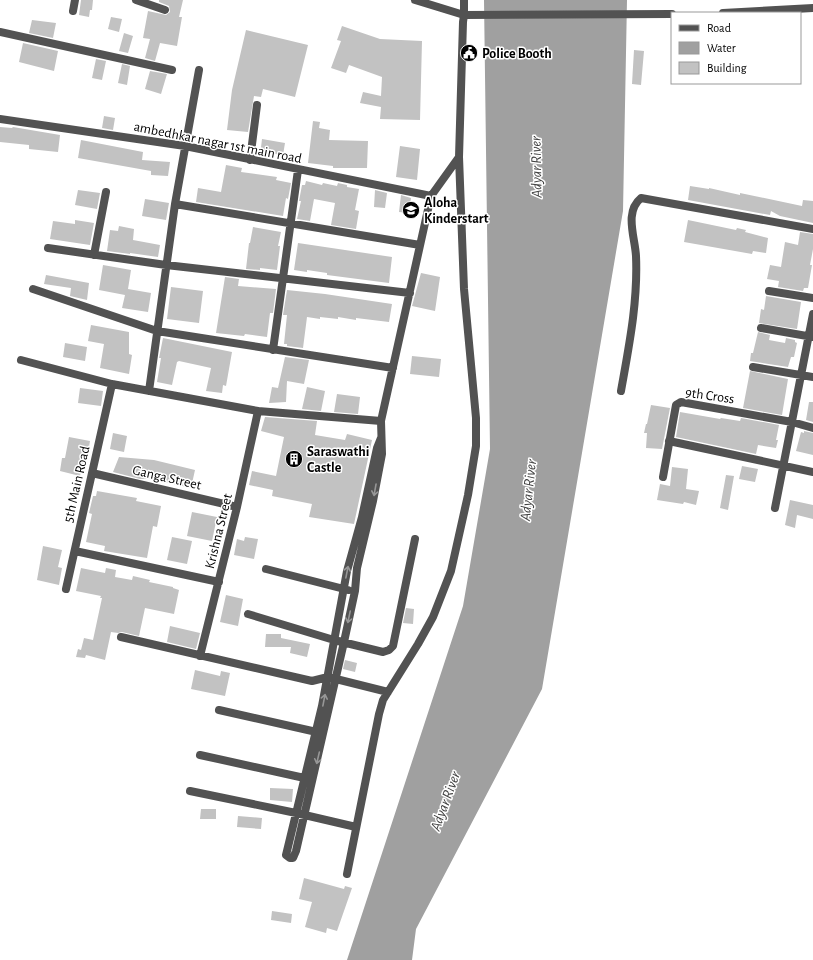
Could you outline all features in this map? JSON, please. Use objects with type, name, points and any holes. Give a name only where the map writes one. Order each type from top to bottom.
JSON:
[{"type":"street","points":[[73,11],[75,0]]},
{"type":"street","points":[[136,0],[165,10]]},
{"type":"street","points":[[415,0],[464,15],[671,14]]},
{"type":"street","points":[[347,874],[383,700],[418,644],[433,616],[451,571],[468,494],[476,446],[476,418],[464,289],[460,157],[462,22],[464,15],[464,0]]},
{"type":"street","points":[[741,12],[813,8]]},
{"type":"street","points":[[0,32],[172,70]]},
{"type":"street","points":[[149,391],[175,204],[199,70]]},
{"type":"street","points":[[250,160],[257,105]]},
{"type":"street","name":"ambedhkar nagar 1st main road","points":[[0,119],[185,146],[431,196]]},
{"type":"street","points":[[300,814],[332,677],[344,642],[355,591],[357,568],[366,518],[382,454],[381,421],[431,196],[460,157]]},
{"type":"street","points":[[273,350],[298,170]]},
{"type":"street","points":[[94,255],[106,192]]},
{"type":"street","points":[[621,391],[633,324],[636,255],[631,215],[636,203],[641,198],[813,228]]},
{"type":"street","points":[[175,204],[420,245]]},
{"type":"street","points":[[48,248],[166,265],[410,293]]},
{"type":"street","points":[[33,289],[157,331],[393,368]]},
{"type":"street","points":[[769,291],[813,298]]},
{"type":"street","points":[[775,508],[801,374],[811,336],[813,314]]},
{"type":"street","points":[[761,328],[811,336]]},
{"type":"street","points":[[21,360],[112,384],[258,411],[381,421]]},
{"type":"street","points":[[753,367],[813,377]]},
{"type":"street","name":"5th Main Road","points":[[66,589],[112,384]]},
{"type":"street","name":"9th Cross","points":[[663,477],[676,405],[681,402],[792,422],[813,428]]},
{"type":"street","name":"Krishna Street","points":[[200,656],[237,507],[258,411]]},
{"type":"street","points":[[669,442],[813,472]]},
{"type":"street","name":"Ganga Street","points":[[92,473],[237,507]]},
{"type":"street","points":[[332,677],[334,640],[350,559],[366,518]]},
{"type":"street","points":[[248,614],[334,640],[383,652],[389,650],[394,646],[415,539]]},
{"type":"street","points":[[75,551],[219,582]]},
{"type":"street","points":[[266,569],[344,590],[355,591]]},
{"type":"street","points":[[121,637],[312,681],[332,677],[388,692]]},
{"type":"street","points":[[219,710],[320,733]]},
{"type":"street","points":[[200,755],[309,779]]},
{"type":"street","points":[[190,790],[356,828]]},
{"type":"water","name":"Adyar River","points":[[484,0],[627,0],[623,211],[542,689],[416,929],[412,960],[347,960],[463,606],[490,449]]},
{"type":"building","points":[[81,0],[93,0],[92,10],[90,10],[89,17],[79,15]]},
{"type":"building","points":[[159,0],[183,0],[179,17],[182,17],[177,46],[160,43],[155,61],[145,58],[150,39],[143,38],[148,11],[166,15],[170,12],[169,6],[159,2]]},
{"type":"building","points":[[111,17],[122,19],[119,32],[108,29]]},
{"type":"building","points":[[32,20],[56,23],[53,38],[29,33]]},
{"type":"building","points":[[342,26],[380,39],[422,41],[420,120],[380,119],[381,107],[360,103],[363,92],[381,96],[382,77],[349,65],[346,73],[331,68],[341,41],[337,40]]},
{"type":"building","points":[[246,30],[308,45],[295,97],[263,89],[261,97],[254,96],[248,132],[227,130],[232,90]]},
{"type":"building","points":[[124,33],[133,36],[128,53],[119,51]]},
{"type":"building","points":[[23,43],[58,51],[54,71],[19,62]]},
{"type":"building","points":[[634,50],[644,51],[641,85],[632,84]]},
{"type":"building","points":[[96,59],[106,61],[102,80],[92,78]]},
{"type":"building","points":[[122,64],[130,66],[127,85],[118,83]]},
{"type":"building","points":[[150,71],[167,74],[161,94],[145,89]]},
{"type":"building","points":[[104,116],[115,118],[113,130],[102,128]]},
{"type":"building","points":[[313,121],[320,122],[319,128],[330,130],[329,140],[368,141],[367,168],[333,168],[333,166],[308,163]]},
{"type":"building","points":[[0,127],[13,127],[60,135],[58,152],[29,149],[29,145],[0,142]]},
{"type":"building","points":[[262,139],[285,143],[283,155],[275,154],[274,158],[260,156]]},
{"type":"building","points":[[81,140],[143,152],[142,160],[170,162],[168,176],[151,175],[151,171],[78,158]]},
{"type":"building","points":[[400,146],[420,149],[417,180],[396,177]]},
{"type":"building","points":[[226,165],[242,168],[241,172],[277,177],[276,180],[291,183],[288,199],[286,198],[283,216],[196,202],[198,188],[221,192]]},
{"type":"building","points":[[306,181],[322,185],[323,183],[337,186],[338,183],[347,185],[347,187],[359,189],[355,210],[359,211],[356,229],[331,225],[335,203],[314,199],[310,221],[297,219],[301,201],[299,201],[302,185],[305,185]]},
{"type":"building","points":[[690,186],[709,188],[740,195],[740,193],[802,206],[803,200],[813,201],[813,223],[780,216],[771,211],[770,215],[688,200]]},
{"type":"building","points":[[78,190],[100,193],[97,209],[75,205]]},
{"type":"building","points":[[375,190],[387,193],[385,208],[374,207]]},
{"type":"building","points":[[401,195],[411,198],[409,213],[399,212]]},
{"type":"building","points":[[145,199],[169,203],[166,220],[142,216]]},
{"type":"building","points":[[75,220],[94,223],[90,245],[50,239],[53,221],[75,224]]},
{"type":"building","points":[[688,220],[736,230],[737,228],[746,230],[745,232],[768,238],[766,253],[753,251],[752,254],[684,242]]},
{"type":"building","points":[[119,226],[134,229],[133,240],[160,245],[158,257],[107,251],[110,230],[118,231]]},
{"type":"building","points":[[253,227],[281,232],[278,246],[280,246],[277,270],[260,268],[260,270],[246,269],[249,243]]},
{"type":"building","points":[[800,232],[813,234],[813,249],[810,265],[812,265],[808,288],[804,288],[803,291],[778,287],[779,281],[767,279],[770,265],[781,267],[785,242],[798,245]]},
{"type":"building","points":[[298,243],[392,257],[389,283],[327,275],[327,273],[307,270],[307,272],[294,270]]},
{"type":"building","points":[[103,265],[131,270],[128,289],[151,293],[148,312],[122,308],[125,295],[99,290]]},
{"type":"building","points":[[421,273],[440,277],[435,311],[412,306]]},
{"type":"building","points":[[46,275],[89,283],[87,300],[70,296],[71,288],[44,284]]},
{"type":"building","points":[[225,277],[239,279],[238,286],[276,289],[273,313],[270,313],[267,337],[245,334],[244,336],[216,333]]},
{"type":"building","points":[[171,287],[203,291],[199,323],[167,319]]},
{"type":"building","points":[[287,290],[392,304],[389,322],[356,318],[356,320],[338,317],[338,319],[320,317],[320,319],[307,317],[303,348],[287,346],[287,344],[284,344],[287,315],[283,315]]},
{"type":"building","points":[[766,296],[801,302],[797,329],[759,323],[761,309],[764,310]]},
{"type":"building","points":[[91,325],[129,332],[129,354],[132,355],[129,374],[100,368],[104,344],[88,341]]},
{"type":"building","points":[[758,332],[770,335],[769,340],[785,343],[786,338],[795,340],[797,343],[794,357],[791,357],[788,367],[750,361]]},
{"type":"building","points":[[163,338],[232,352],[226,386],[223,385],[222,393],[206,391],[211,368],[179,361],[177,362],[172,385],[157,382],[161,358],[159,358]]},
{"type":"building","points":[[65,343],[87,347],[85,361],[63,357]]},
{"type":"building","points":[[412,356],[441,359],[439,377],[410,374]]},
{"type":"building","points":[[285,357],[309,360],[304,384],[287,381],[286,402],[269,403],[272,387],[278,388]]},
{"type":"building","points":[[750,371],[788,379],[782,415],[743,408]]},
{"type":"building","points":[[307,387],[325,391],[321,411],[302,409]]},
{"type":"building","points":[[80,388],[103,391],[101,406],[78,403]]},
{"type":"building","points":[[337,394],[360,397],[358,414],[334,412]]},
{"type":"building","points":[[809,402],[813,402],[813,422],[806,420]]},
{"type":"building","points":[[651,405],[670,408],[662,449],[646,448],[647,433],[644,433]]},
{"type":"building","points":[[680,412],[740,421],[741,418],[779,425],[776,448],[758,445],[756,454],[676,437]]},
{"type":"building","points":[[265,417],[317,421],[315,435],[345,440],[347,434],[372,440],[354,524],[309,517],[312,504],[272,496],[273,490],[249,485],[252,471],[276,476],[284,437],[261,431]]},
{"type":"building","points":[[804,431],[813,433],[813,455],[796,451],[801,432],[804,433]]},
{"type":"building","points":[[113,433],[127,436],[124,452],[110,449]]},
{"type":"building","points":[[69,437],[90,441],[87,459],[84,458],[80,476],[60,471],[62,458],[65,458]]},
{"type":"building","points":[[119,457],[154,460],[195,470],[191,488],[152,479],[140,479],[113,472]]},
{"type":"building","points":[[742,466],[758,469],[755,482],[739,479]]},
{"type":"building","points":[[672,467],[688,469],[686,489],[699,491],[696,505],[684,502],[683,504],[657,500],[660,484],[670,486]]},
{"type":"building","points":[[726,475],[734,476],[728,510],[720,508]]},
{"type":"building","points":[[97,491],[137,498],[136,501],[161,506],[157,527],[153,526],[147,558],[104,551],[105,546],[86,542],[92,514],[89,513],[93,496],[96,496]]},
{"type":"building","points":[[790,500],[813,505],[813,519],[797,515],[795,528],[785,525]]},
{"type":"building","points":[[192,512],[217,517],[212,541],[187,536]]},
{"type":"building","points":[[172,537],[192,541],[187,564],[167,560]]},
{"type":"building","points":[[245,537],[258,539],[254,559],[234,555],[237,539],[244,541]]},
{"type":"building","points":[[43,546],[62,550],[58,567],[62,568],[59,585],[37,580]]},
{"type":"building","points":[[81,568],[105,573],[106,568],[116,570],[115,577],[132,580],[133,576],[150,580],[149,582],[173,587],[179,590],[174,614],[145,608],[139,636],[122,632],[111,632],[105,660],[86,655],[85,658],[76,657],[78,649],[81,650],[84,638],[93,640],[102,598],[100,598],[101,596],[76,591]]},
{"type":"building","points":[[226,595],[243,599],[238,626],[220,622]]},
{"type":"building","points":[[406,608],[414,609],[413,624],[403,623]]},
{"type":"building","points":[[170,626],[200,633],[196,649],[167,642]]},
{"type":"building","points":[[266,634],[281,634],[281,638],[310,644],[307,657],[290,653],[291,647],[265,647]]},
{"type":"building","points":[[345,660],[357,663],[355,672],[343,669]]},
{"type":"building","points":[[195,670],[220,676],[221,671],[230,673],[225,696],[191,689]]},
{"type":"building","points":[[270,788],[293,789],[292,802],[270,800]]},
{"type":"building","points":[[201,809],[216,809],[216,819],[200,819]]},
{"type":"building","points":[[238,816],[262,818],[261,829],[237,827]]},
{"type":"building","points":[[304,878],[344,889],[345,886],[352,888],[337,931],[327,928],[326,933],[305,927],[312,902],[299,899]]},
{"type":"building","points":[[272,911],[292,914],[291,923],[271,920]]},
{"type":"place","name":"Police Booth","points":[[469,53]]},
{"type":"place","name":"Aloha Kinderstart","points":[[411,210]]},
{"type":"place","name":"Saraswathi Castle","points":[[294,459]]}]
